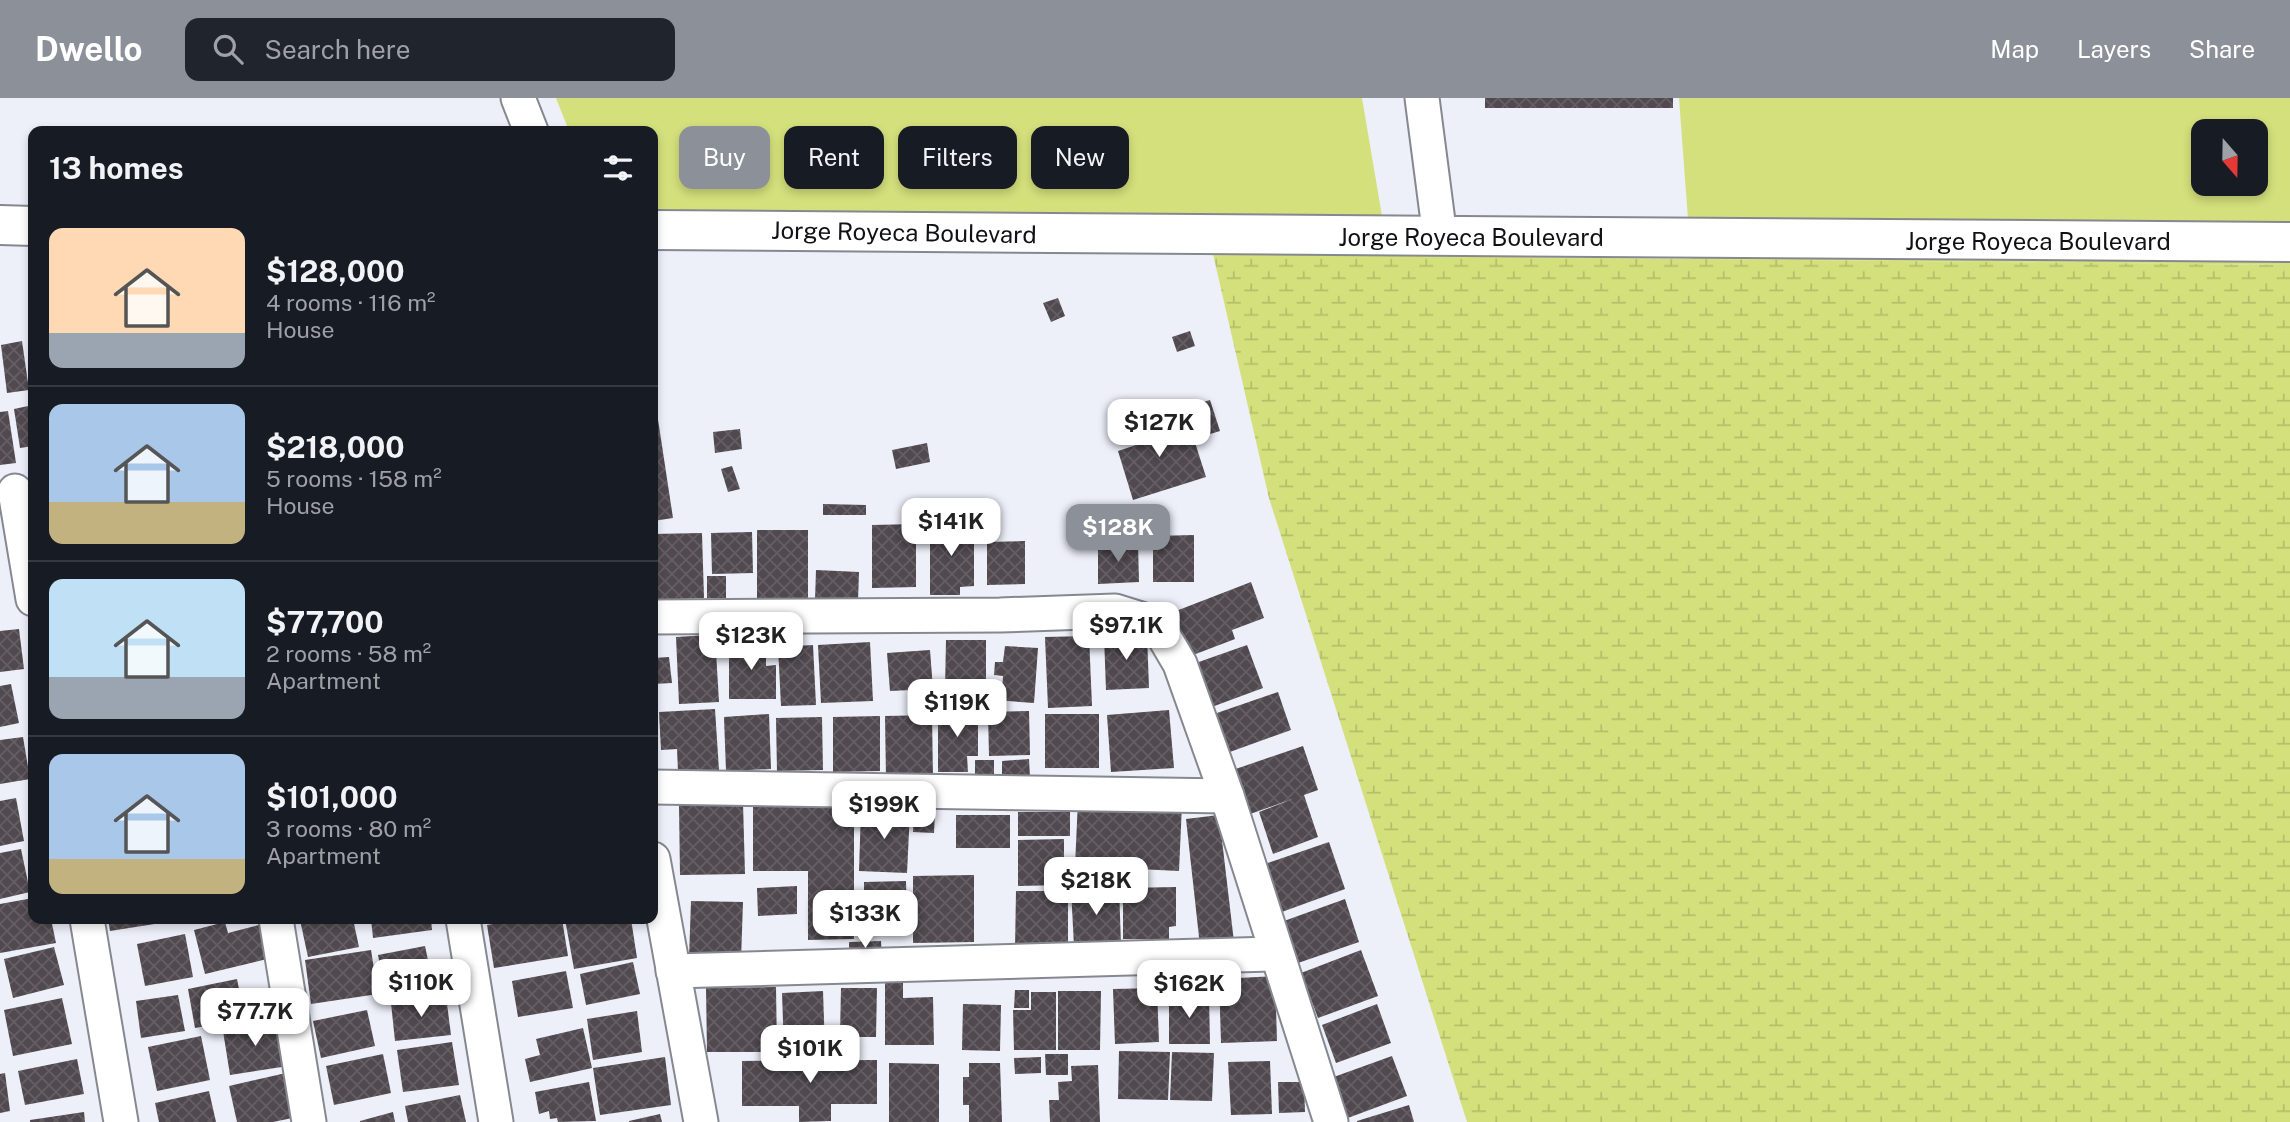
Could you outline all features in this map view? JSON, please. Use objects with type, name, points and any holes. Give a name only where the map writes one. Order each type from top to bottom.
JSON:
[{"type":"street","points":[[519,98],[529,126]]},
{"type":"street","points":[[1422,98],[1440,237]]},
{"type":"street","points":[[0,225],[28,226]]},
{"type":"street","name":"Jorge Royeca Boulevard","points":[[658,230],[2290,242]]},
{"type":"street","points":[[16,491],[28,567]]},
{"type":"street","points":[[658,617],[1000,615],[1115,611],[1144,620],[1163,635],[1180,664],[1227,796],[1331,1122]]},
{"type":"street","points":[[658,787],[1227,796]]},
{"type":"street","points":[[658,887],[701,1122]]},
{"type":"street","points":[[88,924],[121,1122]]},
{"type":"street","points":[[277,924],[309,1122]]},
{"type":"street","points":[[464,924],[496,1122]]},
{"type":"street","points":[[673,971],[1276,954]]},
{"type":"green space","points":[[556,98],[1362,98],[1383,222],[658,210],[658,126],[567,126]]},
{"type":"green space","points":[[1679,98],[2290,98],[2290,265],[1691,259]]},
{"type":"green space","points":[[1213,254],[2290,265],[2290,1122],[1467,1122],[1269,498]]},
{"type":"building","points":[[1485,98],[1673,98],[1673,108],[1485,108]]},
{"type":"building","points":[[1058,298],[1065,316],[1051,322],[1043,303]]},
{"type":"building","points":[[1190,331],[1195,346],[1177,352],[1172,337]]},
{"type":"building","points":[[22,341],[28,390],[7,393],[1,345]]},
{"type":"building","points":[[1210,400],[1220,431],[1197,438],[1186,407]]},
{"type":"building","points":[[28,406],[28,447],[20,448],[14,409]]},
{"type":"building","points":[[8,411],[16,463],[0,465],[0,412]]},
{"type":"building","points":[[1162,413],[1169,440],[1192,433],[1206,477],[1133,500],[1118,451],[1136,445],[1128,423]]},
{"type":"building","points":[[658,420],[673,518],[658,520]]},
{"type":"building","points":[[740,429],[742,449],[715,453],[713,432]]},
{"type":"building","points":[[927,443],[930,462],[896,469],[892,450]]},
{"type":"building","points":[[732,466],[740,489],[728,492],[721,469]]},
{"type":"building","points":[[823,504],[866,505],[866,515],[823,515]]},
{"type":"building","points":[[916,524],[916,587],[872,588],[872,525]]},
{"type":"building","points":[[930,524],[974,524],[974,586],[960,587],[960,595],[930,595]]},
{"type":"building","points":[[757,530],[808,530],[808,601],[757,601]]},
{"type":"building","points":[[752,532],[753,573],[712,574],[711,533]]},
{"type":"building","points":[[702,533],[704,598],[658,600],[658,534]]},
{"type":"building","points":[[1194,535],[1194,582],[1153,582],[1153,536]]},
{"type":"building","points":[[1025,541],[1025,584],[987,585],[987,542]]},
{"type":"building","points":[[1138,543],[1139,582],[1098,584],[1098,545]]},
{"type":"building","points":[[816,570],[859,572],[858,602],[815,600]]},
{"type":"building","points":[[707,576],[726,576],[726,598],[707,598]]},
{"type":"building","points":[[1251,582],[1264,618],[1232,630],[1235,639],[1180,660],[1163,616]]},
{"type":"building","points":[[19,629],[24,669],[0,672],[0,631]]},
{"type":"building","points":[[715,635],[719,702],[679,704],[676,637]]},
{"type":"building","points":[[1147,635],[1149,688],[1106,690],[1104,636]]},
{"type":"building","points":[[1089,636],[1092,706],[1048,708],[1045,637]]},
{"type":"building","points":[[946,640],[986,640],[986,689],[945,689]]},
{"type":"building","points":[[729,642],[766,643],[766,666],[776,665],[776,699],[729,699]]},
{"type":"building","points":[[870,642],[873,701],[821,703],[818,645]]},
{"type":"building","points":[[813,645],[816,705],[781,706],[778,647]]},
{"type":"building","points":[[1247,645],[1263,688],[1209,708],[1193,664]]},
{"type":"building","points":[[1005,646],[1038,648],[1034,703],[994,700],[996,691],[1002,691],[1003,676],[994,675],[995,662],[1003,662]]},
{"type":"building","points":[[930,650],[933,689],[890,691],[887,653]]},
{"type":"building","points":[[669,657],[672,683],[658,684],[658,658]]},
{"type":"building","points":[[11,684],[19,723],[0,727],[0,686]]},
{"type":"building","points":[[1278,692],[1291,730],[1227,753],[1214,714]]},
{"type":"building","points":[[715,709],[719,770],[678,772],[677,749],[661,750],[659,712]]},
{"type":"building","points":[[938,710],[978,710],[978,756],[967,756],[968,772],[938,772]]},
{"type":"building","points":[[1169,710],[1174,768],[1111,772],[1107,715]]},
{"type":"building","points":[[1029,711],[1030,755],[989,756],[988,712]]},
{"type":"building","points":[[769,714],[771,769],[726,771],[724,717]]},
{"type":"building","points":[[1045,714],[1099,714],[1099,768],[1045,768]]},
{"type":"building","points":[[932,715],[933,777],[886,778],[885,716]]},
{"type":"building","points":[[880,716],[880,771],[833,772],[833,717]]},
{"type":"building","points":[[822,717],[823,770],[777,771],[776,718]]},
{"type":"building","points":[[23,737],[28,779],[0,784],[0,740]]},
{"type":"building","points":[[1303,746],[1318,790],[1304,795],[1318,837],[1273,854],[1259,812],[1295,798],[1236,819],[1221,774]]},
{"type":"building","points":[[1029,759],[1030,777],[1002,779],[1002,761]]},
{"type":"building","points":[[975,760],[994,760],[994,783],[975,782]]},
{"type":"building","points":[[16,798],[24,841],[0,846],[0,801]]},
{"type":"building","points":[[1078,800],[1182,804],[1179,871],[1075,866]]},
{"type":"building","points":[[854,802],[854,939],[808,940],[808,871],[753,871],[753,803]]},
{"type":"building","points":[[743,803],[745,874],[680,875],[679,805]]},
{"type":"building","points":[[861,810],[910,811],[907,873],[859,871]]},
{"type":"building","points":[[914,811],[935,812],[934,833],[913,832]]},
{"type":"building","points":[[1018,812],[1070,812],[1070,836],[1018,836]]},
{"type":"building","points":[[956,815],[1010,815],[1010,848],[956,848]]},
{"type":"building","points":[[1219,815],[1234,942],[1200,946],[1186,819]]},
{"type":"building","points":[[1064,839],[1064,885],[1018,886],[1018,840]]},
{"type":"building","points":[[1329,842],[1345,889],[1279,913],[1262,865]]},
{"type":"building","points":[[21,849],[28,892],[0,899],[0,853]]},
{"type":"building","points":[[974,875],[974,942],[913,943],[913,876]]},
{"type":"building","points":[[906,881],[907,925],[864,925],[864,882]]},
{"type":"building","points":[[797,886],[797,914],[758,916],[757,888]]},
{"type":"building","points":[[1119,887],[1121,945],[1074,946],[1071,889]]},
{"type":"building","points":[[1176,887],[1176,926],[1169,927],[1169,939],[1123,939],[1123,888]]},
{"type":"building","points":[[1016,891],[1068,891],[1068,950],[1015,949]]},
{"type":"building","points":[[28,899],[28,924],[52,924],[56,943],[0,953],[0,904]]},
{"type":"building","points":[[1345,899],[1359,942],[1298,963],[1284,921]]},
{"type":"building","points":[[691,901],[743,902],[741,960],[689,958]]},
{"type":"building","points":[[109,924],[155,924],[110,931]]},
{"type":"building","points":[[226,924],[228,933],[259,925],[267,959],[205,974],[194,930]]},
{"type":"building","points":[[301,924],[354,924],[359,947],[308,957]]},
{"type":"building","points":[[372,924],[431,924],[432,930],[373,938]]},
{"type":"building","points":[[563,924],[568,956],[494,968],[487,925]]},
{"type":"building","points":[[566,924],[632,924],[637,958],[574,969]]},
{"type":"building","points":[[185,934],[193,977],[145,986],[137,944]]},
{"type":"building","points":[[881,941],[882,957],[849,958],[849,942]]},
{"type":"building","points":[[425,946],[433,984],[386,994],[378,955]]},
{"type":"building","points":[[54,947],[64,985],[13,998],[4,959]]},
{"type":"building","points":[[371,950],[378,994],[311,1004],[305,960]]},
{"type":"building","points":[[1361,950],[1378,996],[1318,1018],[1301,973]]},
{"type":"building","points":[[633,962],[640,994],[586,1005],[580,974]]},
{"type":"building","points":[[566,971],[573,1008],[518,1017],[512,981]]},
{"type":"building","points":[[1275,976],[1277,1041],[1221,1043],[1219,979]]},
{"type":"building","points":[[885,978],[903,978],[903,998],[933,997],[934,1045],[885,1045]]},
{"type":"building","points":[[237,979],[245,1019],[195,1028],[188,989]]},
{"type":"building","points":[[776,987],[777,1052],[707,1052],[706,988]]},
{"type":"building","points":[[841,988],[877,988],[876,1037],[840,1037]]},
{"type":"building","points":[[1157,988],[1159,1042],[1115,1044],[1113,989]]},
{"type":"building","points":[[1015,990],[1029,990],[1029,1008],[1014,1008]]},
{"type":"building","points":[[823,991],[825,1049],[784,1050],[782,993]]},
{"type":"building","points":[[1058,991],[1101,991],[1100,1050],[1058,1050]]},
{"type":"building","points":[[1031,992],[1056,992],[1056,1050],[1014,1050],[1013,1010],[1031,1010]]},
{"type":"building","points":[[178,995],[185,1031],[141,1038],[136,1001]]},
{"type":"building","points":[[446,996],[451,1035],[395,1041],[391,1003]]},
{"type":"building","points":[[1169,996],[1209,996],[1210,1044],[1169,1044]]},
{"type":"building","points":[[62,998],[72,1044],[13,1056],[4,1010]]},
{"type":"building","points":[[963,1004],[1001,1005],[1000,1051],[962,1050]]},
{"type":"building","points":[[1377,1004],[1391,1043],[1336,1063],[1322,1025]]},
{"type":"building","points":[[367,1010],[375,1046],[321,1058],[313,1021]]},
{"type":"building","points":[[637,1011],[642,1052],[593,1060],[587,1019]]},
{"type":"building","points":[[281,1022],[288,1066],[230,1075],[223,1031]]},
{"type":"building","points":[[583,1028],[592,1068],[530,1082],[525,1059],[540,1055],[536,1039]]},
{"type":"building","points":[[201,1036],[210,1080],[157,1091],[148,1047]]},
{"type":"building","points":[[452,1042],[459,1085],[403,1092],[397,1050]]},
{"type":"building","points":[[1119,1051],[1170,1052],[1168,1100],[1118,1099]]},
{"type":"building","points":[[1172,1052],[1214,1053],[1212,1101],[1170,1100]]},
{"type":"building","points":[[383,1054],[391,1093],[334,1105],[326,1066]]},
{"type":"building","points":[[1045,1054],[1068,1054],[1068,1075],[1046,1075]]},
{"type":"building","points":[[1392,1056],[1407,1096],[1345,1119],[1331,1078]]},
{"type":"building","points":[[665,1057],[671,1105],[600,1115],[593,1068]]},
{"type":"building","points":[[1041,1057],[1041,1073],[1015,1074],[1014,1058]]},
{"type":"building","points":[[77,1059],[84,1094],[25,1105],[18,1071]]},
{"type":"building","points":[[877,1060],[877,1104],[831,1104],[831,1121],[799,1122],[799,1106],[742,1106],[742,1061]]},
{"type":"building","points":[[1270,1061],[1272,1114],[1231,1115],[1228,1062]]},
{"type":"building","points":[[889,1063],[939,1064],[939,1122],[889,1122]]},
{"type":"building","points":[[969,1063],[1000,1063],[1002,1122],[969,1122],[969,1105],[963,1105],[963,1077],[969,1077]]},
{"type":"building","points":[[1098,1065],[1100,1122],[1050,1122],[1049,1100],[1059,1100],[1058,1082],[1072,1081],[1071,1066]]},
{"type":"building","points":[[5,1073],[10,1111],[0,1113],[0,1074]]},
{"type":"building","points":[[286,1073],[297,1117],[273,1122],[237,1122],[229,1086]]},
{"type":"building","points":[[589,1082],[596,1121],[558,1122],[557,1118],[550,1119],[549,1111],[539,1114],[535,1092]]},
{"type":"building","points":[[1278,1082],[1304,1082],[1305,1112],[1279,1113]]},
{"type":"building","points":[[209,1091],[216,1122],[159,1122],[155,1103]]},
{"type":"building","points":[[460,1095],[466,1122],[408,1122],[405,1106]]},
{"type":"building","points":[[1409,1105],[1414,1122],[1357,1122],[1357,1121]]},
{"type":"building","points":[[84,1112],[85,1122],[30,1122],[30,1120]]},
{"type":"building","points":[[393,1112],[395,1122],[360,1122],[360,1121]]},
{"type":"building","points":[[660,1114],[662,1122],[629,1122],[629,1121]]}]
